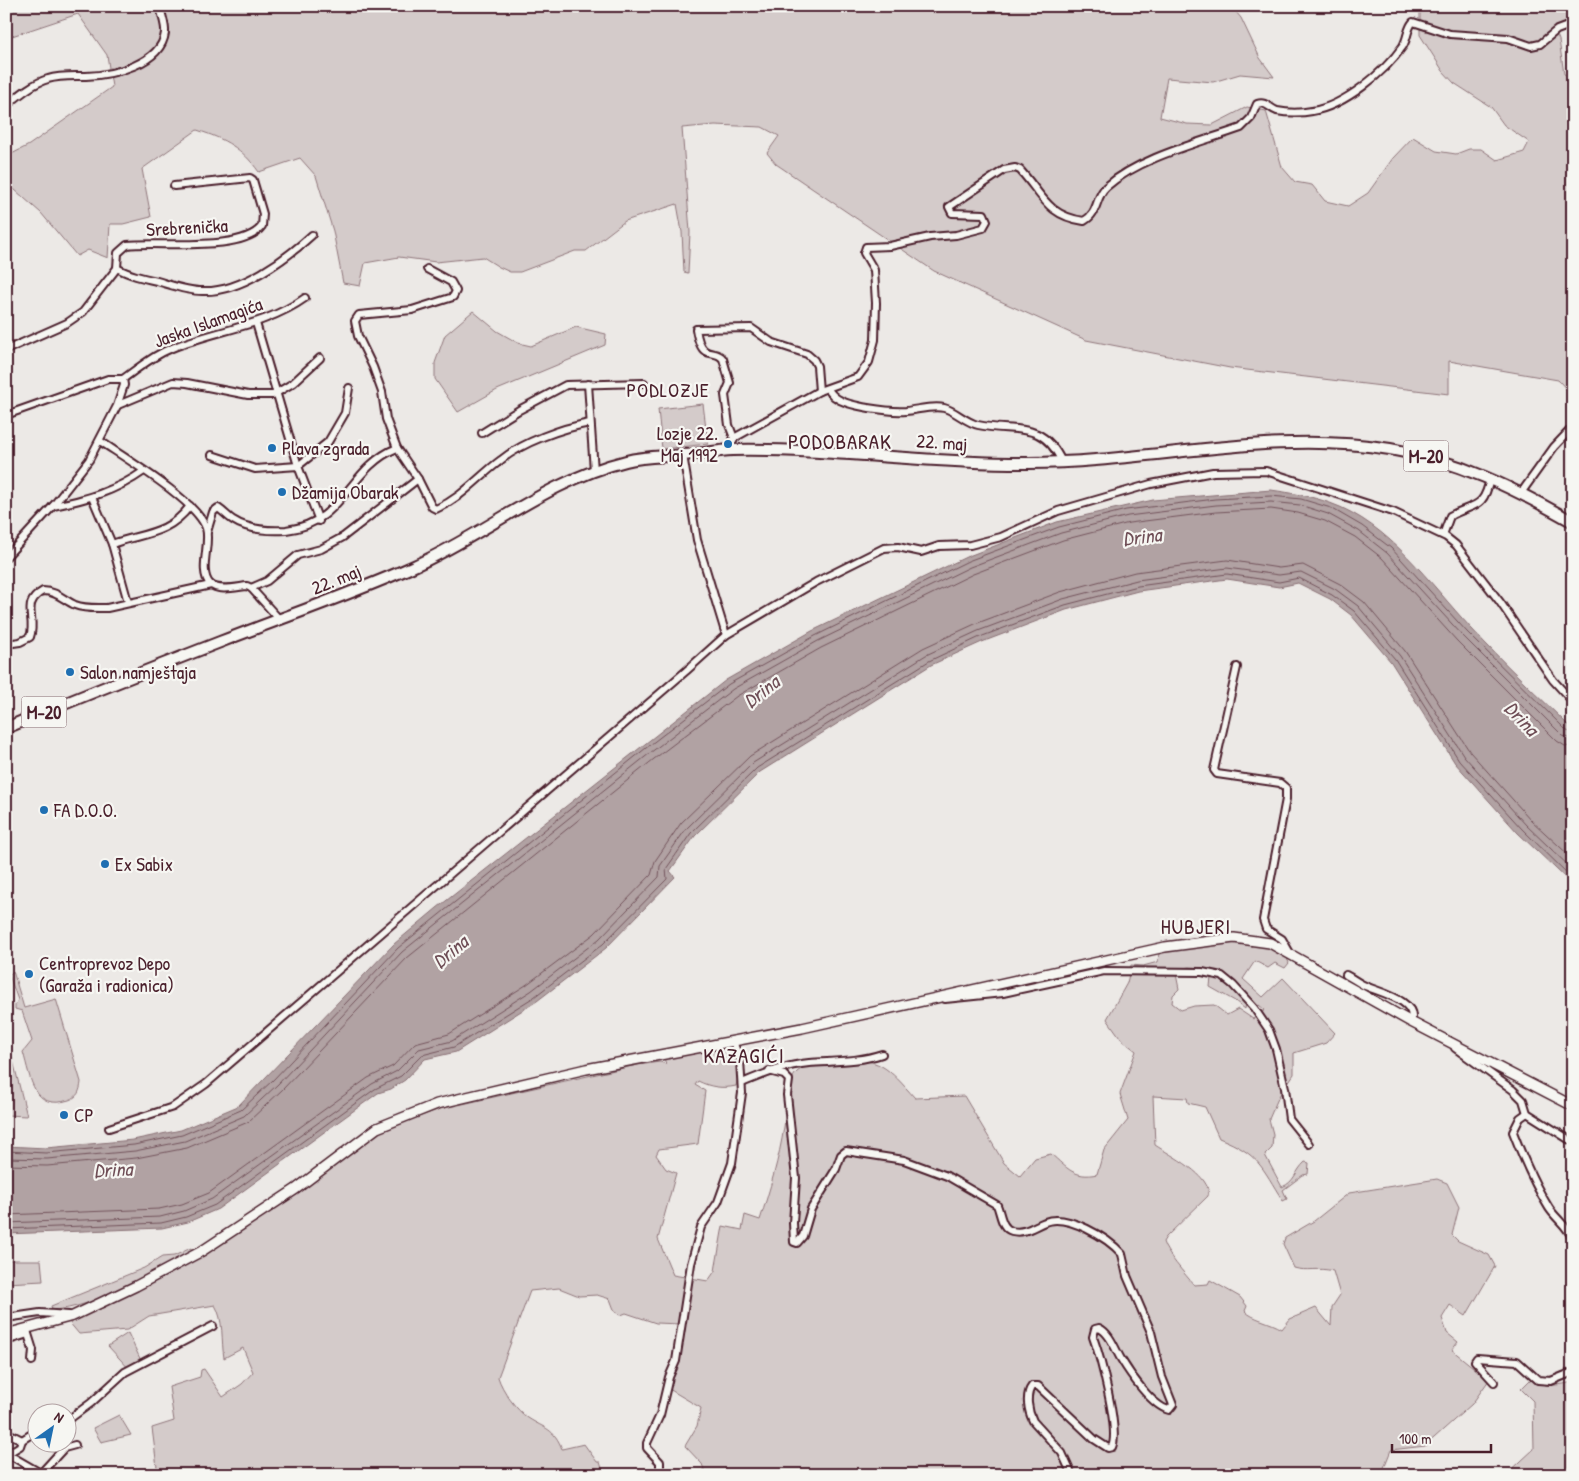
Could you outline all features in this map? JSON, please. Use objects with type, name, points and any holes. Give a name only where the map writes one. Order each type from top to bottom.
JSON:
[{"type":"main road","name":"22. maj","points":[[6,728],[81,696],[280,620],[414,566],[554,490],[594,471],[628,460],[729,450],[974,462],[1062,462],[1265,444],[1334,444],[1388,448],[1432,458],[1490,478]]},
{"type":"main road","name":"M-20","points":[[1490,478],[1573,522]]},
{"type":"street","points":[[6,106],[34,86],[48,79],[100,75],[118,71],[138,63],[158,51],[165,32],[160,6]]},
{"type":"street","points":[[729,450],[734,438],[819,391],[858,377],[869,362],[876,327],[874,270],[864,253],[869,246],[890,246],[930,237],[956,236],[983,228],[987,221],[984,214],[952,213],[948,207],[1010,168],[1020,170],[1041,199],[1055,211],[1066,217],[1084,221],[1094,214],[1100,194],[1121,176],[1154,158],[1241,128],[1251,118],[1257,104],[1266,104],[1276,110],[1310,112],[1324,108],[1351,95],[1366,84],[1402,46],[1413,22],[1450,34],[1508,38],[1531,46],[1540,44],[1557,30],[1573,24]]},
{"type":"street","name":"Srebrenička","points":[[6,350],[67,323],[83,312],[117,268],[118,254],[126,245],[203,244],[236,240],[250,236],[262,226],[263,214],[253,180],[250,178],[174,186]]},
{"type":"street","points":[[117,268],[145,278],[202,292],[234,285],[265,271],[290,256],[312,235]]},
{"type":"street","points":[[427,270],[451,282],[456,291],[454,297],[412,310],[359,315],[355,321],[358,336],[373,367],[382,392],[386,419],[397,448],[418,479],[428,502],[436,508],[464,494],[502,458],[548,436],[590,423]]},
{"type":"street","name":"Jaska Islamagića","points":[[122,379],[169,349],[203,336],[256,323],[293,306],[305,298]]},
{"type":"street","points":[[256,323],[298,466],[319,521]]},
{"type":"street","points":[[734,438],[729,425],[725,395],[730,383],[723,359],[721,356],[705,351],[700,344],[696,329],[751,328],[771,342],[807,354],[814,360],[817,366],[819,391]]},
{"type":"street","points":[[118,405],[173,382],[248,395],[266,396],[277,394],[320,358]]},
{"type":"street","points":[[6,415],[108,379],[122,379],[124,385],[118,405],[89,460],[53,506],[6,557]]},
{"type":"street","points":[[482,433],[549,393],[566,386],[644,383]]},
{"type":"street","points":[[588,384],[594,471]]},
{"type":"street","points":[[212,455],[255,469],[298,466],[328,442],[345,413],[349,388]]},
{"type":"street","name":"22. maj","points":[[828,389],[835,397],[843,401],[888,411],[944,408],[964,420],[978,425],[1027,428],[1038,433],[1056,449],[1062,462]]},
{"type":"street","points":[[1521,493],[1554,447],[1573,427]]},
{"type":"street","points":[[100,441],[190,506],[202,520],[207,534]]},
{"type":"street","points":[[280,620],[248,586],[216,588],[211,585],[206,571],[207,534],[213,512],[218,508],[242,524],[270,531],[309,526],[319,521],[332,509],[360,476],[377,460],[397,448]]},
{"type":"street","points":[[683,455],[697,540],[726,635]]},
{"type":"street","points":[[110,1128],[173,1107],[206,1084],[726,635],[816,582],[884,548],[898,547],[921,552],[939,546],[970,545],[1001,537],[1058,511],[1101,497],[1213,472],[1266,470],[1393,512],[1443,535],[1456,545],[1500,602],[1553,680],[1573,702]]},
{"type":"street","points":[[53,506],[92,497],[130,481],[144,472]]},
{"type":"street","points":[[1443,535],[1450,516],[1480,504],[1487,493],[1490,478]]},
{"type":"street","name":"22. maj","points":[[251,588],[267,581],[298,555],[321,548],[343,537],[418,479]]},
{"type":"street","points":[[92,497],[112,544],[128,602]]},
{"type":"street","points":[[112,544],[162,530],[180,520],[190,506]]},
{"type":"street","points":[[6,644],[20,642],[30,637],[32,623],[30,607],[35,596],[43,591],[56,594],[77,606],[91,608],[211,585]]},
{"type":"street","points":[[1236,668],[1214,770],[1217,774],[1226,776],[1280,783],[1286,788],[1286,799],[1263,920],[1266,929],[1282,939],[1290,953]]},
{"type":"street","points":[[6,1341],[27,1331],[73,1316],[136,1286],[202,1251],[296,1189],[378,1128],[436,1104],[586,1069],[733,1041],[1165,947],[1234,938],[1270,943],[1411,1022],[1573,1106]]},
{"type":"street","points":[[929,999],[1003,993],[1104,971],[1131,973],[1185,971],[1222,976],[1254,1008],[1269,1030],[1276,1049],[1285,1088],[1289,1119],[1309,1144]]},
{"type":"street","points":[[1346,975],[1361,984],[1402,1002],[1410,1010],[1411,1022]]},
{"type":"street","points":[[656,1475],[660,1469],[660,1462],[647,1448],[647,1443],[660,1415],[669,1378],[676,1361],[691,1264],[701,1227],[718,1202],[732,1164],[742,1093],[740,1060],[733,1041]]},
{"type":"street","points":[[1451,1042],[1453,1047],[1513,1090],[1522,1100],[1527,1113],[1573,1142]]},
{"type":"street","points":[[742,1083],[770,1071],[808,1063],[853,1061],[882,1054]]},
{"type":"street","points":[[770,1071],[784,1075],[789,1080],[787,1095],[796,1178],[793,1223],[794,1242],[801,1239],[811,1209],[836,1170],[841,1155],[846,1151],[897,1158],[947,1176],[997,1205],[1003,1225],[1012,1231],[1030,1230],[1046,1222],[1065,1222],[1087,1229],[1116,1247],[1122,1254],[1127,1276],[1151,1332],[1162,1377],[1173,1405],[1169,1410],[1153,1400],[1136,1381],[1106,1333],[1099,1328],[1095,1329],[1093,1333],[1111,1411],[1114,1442],[1112,1447],[1108,1448],[1094,1439],[1038,1386],[1032,1386],[1028,1394],[1030,1415],[1062,1453],[1072,1475]]},
{"type":"street","points":[[1527,1113],[1520,1118],[1513,1132],[1527,1166],[1550,1210],[1568,1229],[1573,1240]]},
{"type":"street","points":[[6,1318],[40,1313],[73,1316]]},
{"type":"street","points":[[78,1413],[125,1372],[213,1326]]},
{"type":"street","points":[[6,1334],[27,1331]]},
{"type":"street","points":[[27,1331],[33,1350],[32,1361]]},
{"type":"street","points":[[1494,1382],[1475,1361],[1477,1358],[1517,1362],[1538,1380],[1551,1380],[1573,1372]]},
{"type":"street","points":[[6,1432],[22,1440]]},
{"type":"street","points":[[7,1454],[20,1446],[22,1440],[28,1436]]},
{"type":"street","points":[[7,1454],[43,1473],[59,1454]]},
{"type":"shaded area","points":[[6,6],[1231,6],[1241,18],[1260,58],[1274,77],[1240,74],[1213,82],[1167,78],[1160,117],[1187,124],[1212,125],[1247,107],[1266,111],[1282,167],[1295,182],[1312,185],[1325,201],[1348,206],[1368,193],[1393,158],[1413,137],[1436,151],[1456,154],[1469,149],[1481,149],[1497,160],[1524,152],[1529,142],[1504,125],[1491,107],[1454,83],[1443,71],[1420,35],[1420,6],[1573,6],[1573,20],[1554,28],[1559,40],[1564,74],[1573,77],[1573,396],[1558,380],[1449,361],[1449,394],[1230,368],[1086,340],[934,271],[776,164],[767,153],[779,136],[762,127],[715,125],[682,128],[690,232],[688,273],[684,272],[682,232],[677,204],[625,221],[586,251],[575,251],[520,272],[510,272],[483,257],[436,262],[399,257],[365,263],[360,286],[343,283],[333,231],[316,176],[300,158],[259,172],[232,145],[197,130],[142,169],[151,217],[123,224],[110,224],[108,258],[88,250],[77,256],[41,213],[6,182],[6,157],[29,145],[112,87],[107,55],[78,14],[6,38]]},
{"type":"shaded area","points":[[473,311],[497,331],[518,343],[531,346],[576,327],[606,334],[605,345],[497,390],[458,412],[435,379],[435,363],[445,335]]},
{"type":"shaded area","points":[[703,404],[708,444],[662,449],[658,409]]},
{"type":"shaded area","points":[[1232,941],[1265,946],[1286,956],[1289,963],[1285,968],[1275,963],[1268,968],[1255,961],[1243,979],[1263,997],[1283,978],[1335,1033],[1326,1043],[1294,1053],[1294,1074],[1279,1096],[1269,1119],[1273,1134],[1272,1148],[1265,1155],[1282,1187],[1290,1182],[1305,1162],[1309,1163],[1308,1174],[1303,1175],[1283,1190],[1287,1199],[1283,1201],[1258,1162],[1243,1150],[1219,1138],[1205,1107],[1188,1103],[1187,1098],[1153,1096],[1155,1145],[1189,1167],[1204,1181],[1208,1188],[1208,1196],[1163,1242],[1172,1258],[1194,1285],[1208,1284],[1210,1280],[1240,1297],[1247,1306],[1245,1311],[1248,1314],[1282,1329],[1290,1319],[1316,1308],[1331,1326],[1332,1307],[1340,1295],[1333,1271],[1294,1268],[1283,1244],[1285,1238],[1314,1221],[1349,1193],[1437,1179],[1447,1183],[1459,1207],[1452,1235],[1458,1241],[1489,1255],[1495,1266],[1466,1316],[1450,1305],[1442,1318],[1447,1333],[1458,1342],[1452,1350],[1489,1380],[1472,1404],[1425,1446],[1391,1450],[1381,1475],[706,1475],[702,1464],[685,1446],[697,1426],[701,1408],[664,1386],[674,1360],[680,1324],[656,1323],[626,1313],[621,1315],[615,1312],[610,1299],[597,1295],[579,1296],[559,1288],[530,1291],[498,1377],[510,1399],[523,1414],[552,1433],[562,1449],[584,1444],[597,1462],[600,1462],[604,1475],[158,1475],[152,1428],[174,1421],[169,1387],[200,1377],[201,1370],[204,1369],[223,1397],[242,1384],[253,1372],[243,1348],[224,1358],[220,1317],[215,1305],[149,1316],[127,1330],[79,1334],[69,1322],[203,1256],[299,1193],[380,1131],[440,1109],[637,1065],[660,1062],[666,1064],[664,1058],[724,1047],[734,1049],[739,1073],[736,1086],[716,1087],[698,1081],[695,1085],[705,1091],[698,1144],[659,1149],[656,1155],[666,1169],[676,1173],[658,1239],[673,1275],[708,1281],[715,1271],[723,1226],[742,1230],[745,1215],[760,1220],[780,1151],[792,1079],[797,1072],[806,1066],[837,1061],[864,1060],[882,1066],[915,1098],[964,1096],[1004,1163],[1020,1176],[1035,1158],[1051,1154],[1077,1174],[1097,1174],[1104,1150],[1128,1120],[1120,1094],[1136,1051],[1122,1040],[1107,1019],[1127,983],[1131,965],[1143,966],[1158,962],[1159,953],[1173,949]],"holes":[[[1189,967],[1205,968],[1206,976],[1211,977],[1210,987],[1245,1009],[1246,1003],[1257,1007],[1259,1005],[1265,1010],[1253,1019],[1238,1009],[1227,1015],[1214,1005],[1194,1006],[1181,1010],[1172,1003],[1173,995],[1179,989],[1175,969]]]},
{"type":"shaded area","points":[[13,971],[24,1008],[56,999],[81,1082],[78,1093],[72,1099],[57,1102],[48,1101],[41,1097],[32,1082],[23,1052],[32,1041],[22,1011],[15,1009],[18,1000],[9,975]]},
{"type":"shaded area","points":[[6,1033],[27,1116],[6,1115]]},
{"type":"shaded area","points":[[191,1248],[193,1251],[124,1288],[86,1303],[52,1310],[51,1306],[144,1268],[162,1257],[174,1256]]},
{"type":"shaded area","points":[[6,1260],[41,1260],[43,1281],[6,1283]]},
{"type":"shaded area","points":[[128,1333],[143,1365],[131,1371],[108,1346]]},
{"type":"shaded area","points":[[1532,1378],[1546,1385],[1573,1382],[1573,1475],[1506,1475],[1534,1449],[1533,1401],[1521,1389]]},
{"type":"shaded area","points":[[119,1415],[131,1435],[101,1442],[93,1428]]},
{"type":"water","name":"Drina","points":[[1271,490],[1330,503],[1372,525],[1408,557],[1483,641],[1573,730],[1573,885],[1518,833],[1455,763],[1391,662],[1351,615],[1330,599],[1298,583],[1279,587],[1227,579],[1138,591],[1066,610],[982,642],[931,665],[760,772],[695,836],[670,871],[675,877],[606,948],[537,1001],[456,1052],[425,1059],[405,1080],[391,1089],[378,1093],[218,1209],[188,1222],[162,1228],[6,1234],[6,1146],[46,1148],[133,1140],[181,1130],[238,1106],[394,944],[726,680],[812,631],[966,557],[1057,522],[1153,500]]},
{"type":"place","name":"Lozje 22. Maj 1992","points":[[728,444]]},
{"type":"place","name":"Plava zgrada","points":[[272,448]]},
{"type":"place","name":"Džamija Obarak","points":[[282,492]]},
{"type":"place","name":"Salon namještaja","points":[[70,672]]},
{"type":"place","name":"FA D.O.O.","points":[[44,810]]},
{"type":"place","name":"Ex Sabix","points":[[105,864]]},
{"type":"place","name":"Centroprevoz Depo (Garaža i radionica)","points":[[29,974]]},
{"type":"place","name":"CP","points":[[64,1115]]},
{"type":"district","name":"PODLOZJE","points":[[668,389]]},
{"type":"district","name":"PODOBARAK","points":[[840,441]]},
{"type":"district","name":"HUBJERI","points":[[1196,926]]},
{"type":"district","name":"KAZAGIĆI","points":[[744,1055]]}]
